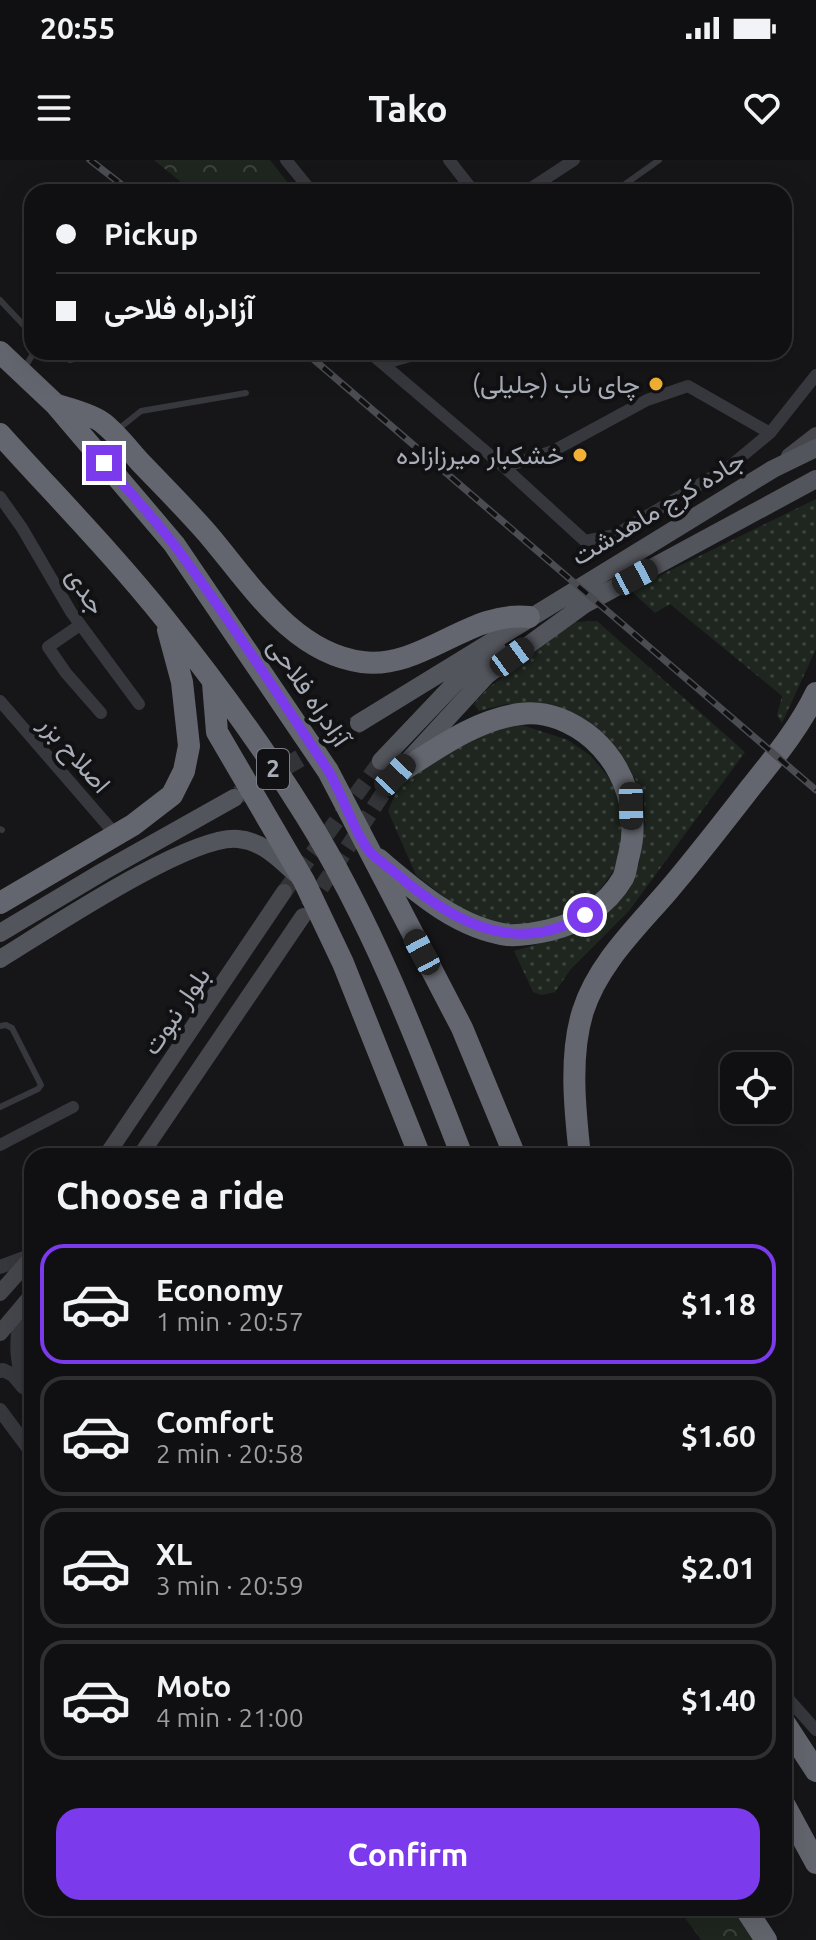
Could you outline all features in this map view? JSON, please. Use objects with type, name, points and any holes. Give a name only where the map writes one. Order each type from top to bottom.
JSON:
[{"type":"highway","name":"آزادراه فلاحی","points":[[0,352],[55,404],[174,544],[328,771],[462,1028],[512,1148]]},
{"type":"highway","points":[[55,404],[101,421],[205,531],[282,620],[331,654],[362,662],[394,663],[489,623],[529,617]]},
{"type":"highway","name":"2","points":[[0,434],[164,617],[306,816],[353,899],[408,1017],[459,1148]]},
{"type":"highway","points":[[0,903],[116,835],[172,795],[184,771],[189,746],[182,682],[164,617]]},
{"type":"highway","points":[[213,682],[217,732],[304,881],[343,963],[417,1148]]},
{"type":"highway","points":[[579,1148],[574,1102],[577,1054],[583,1012],[598,978],[620,946],[690,865],[802,722],[816,693]]},
{"type":"highway","points":[[369,851],[431,903],[459,918],[508,935],[531,935],[569,925],[601,905],[624,877],[632,843],[631,806],[621,774],[603,748],[582,729],[558,717],[524,713],[493,720],[388,768]]},
{"type":"highway","points":[[792,1734],[816,1771]]},
{"type":"highway","points":[[792,1819],[816,1863]]},
{"type":"highway","points":[[750,1916],[766,1940]]},
{"type":"main road","points":[[773,469],[816,435]]},
{"type":"main road","name":"جاده کرج ماهدشت","points":[[529,617],[773,469],[816,448]]},
{"type":"main road","name":"جاده کرج ماهدشت","points":[[388,768],[487,675],[585,604],[816,479]]},
{"type":"main road","points":[[736,523],[816,489]]},
{"type":"main road","points":[[359,723],[529,617]]},
{"type":"main road","points":[[388,768],[457,681],[526,625],[529,617]]},
{"type":"main road","points":[[0,933],[234,798]]},
{"type":"main road","points":[[0,959],[117,888],[187,851],[219,840],[236,838],[250,841],[271,852],[304,881]]},
{"type":"main road","name":"بلوار نبوت","points":[[111,1148],[284,892]]},
{"type":"main road","name":"بلوار نبوت","points":[[145,1148],[303,916]]},
{"type":"main road","points":[[0,1293],[24,1265]]},
{"type":"main road","points":[[0,1333],[24,1305]]},
{"type":"street","points":[[286,160],[306,184]]},
{"type":"street","points":[[449,160],[468,184]]},
{"type":"street","points":[[537,184],[574,160]]},
{"type":"street","points":[[378,360],[585,541],[615,535],[729,467],[770,433],[816,375]]},
{"type":"street","points":[[504,467],[553,451],[647,400],[688,386],[770,433]]},
{"type":"street","name":"جدی","points":[[0,497],[80,625],[139,704]]},
{"type":"street","points":[[48,647],[80,625]]},
{"type":"street","points":[[38,636],[101,713]]},
{"type":"street","name":"اصلاح بزر","points":[[0,701],[116,835]]},
{"type":"street","points":[[0,1145],[73,1107]]},
{"type":"street","points":[[0,1267],[24,1259]]},
{"type":"street","points":[[24,1310],[16,1334],[17,1362],[24,1381]]},
{"type":"street","points":[[0,1371],[13,1375],[24,1388]]},
{"type":"street","points":[[0,1410],[24,1442]]},
{"type":"street","points":[[792,1703],[816,1730]]},
{"type":"lane","points":[[625,184],[659,160]]},
{"type":"lane","points":[[0,300],[24,326]]},
{"type":"lane","points":[[22,372],[29,360]]},
{"type":"lane","points":[[385,366],[406,360]]},
{"type":"lane","points":[[113,433],[141,411],[246,393]]},
{"type":"lane","points":[[0,1026],[12,1028],[41,1085],[0,1107]]},
{"type":"green space","points":[[154,160],[270,160],[289,184],[183,184]]},
{"type":"green space","points":[[816,499],[816,649],[782,723],[777,715],[782,696],[670,604],[655,613],[630,590]]},
{"type":"green space","points":[[597,621],[745,752],[629,911],[571,969],[555,992],[542,995],[533,992],[514,951],[572,934],[622,890],[639,865],[645,822],[644,797],[630,769],[608,744],[552,707],[507,704],[479,711],[474,704],[487,689],[574,622]]},
{"type":"green space","points":[[500,722],[522,725],[568,740],[591,756],[616,786],[625,840],[617,866],[595,896],[561,919],[526,928],[467,915],[416,875],[388,811],[399,785],[452,748]]},
{"type":"green space","points":[[684,1916],[740,1916],[757,1940],[701,1940]]},
{"type":"tunnel","points":[[238,795],[359,723]]},
{"type":"tunnel","points":[[284,892],[381,761]]},
{"type":"tunnel","points":[[308,908],[395,775]]},
{"type":"railway","points":[[90,160],[121,184]]},
{"type":"railway","points":[[314,360],[816,790]]},
{"type":"place","name":"چای ناب (جلیلی)","points":[[656,384]]},
{"type":"place","name":"خشکبار میرزازاده","points":[[580,455]]},
{"type":"route","points":[[104,463],[174,544],[237,634],[328,771],[369,851],[431,903],[459,918],[508,935],[531,935],[569,925],[585,915]]}]
